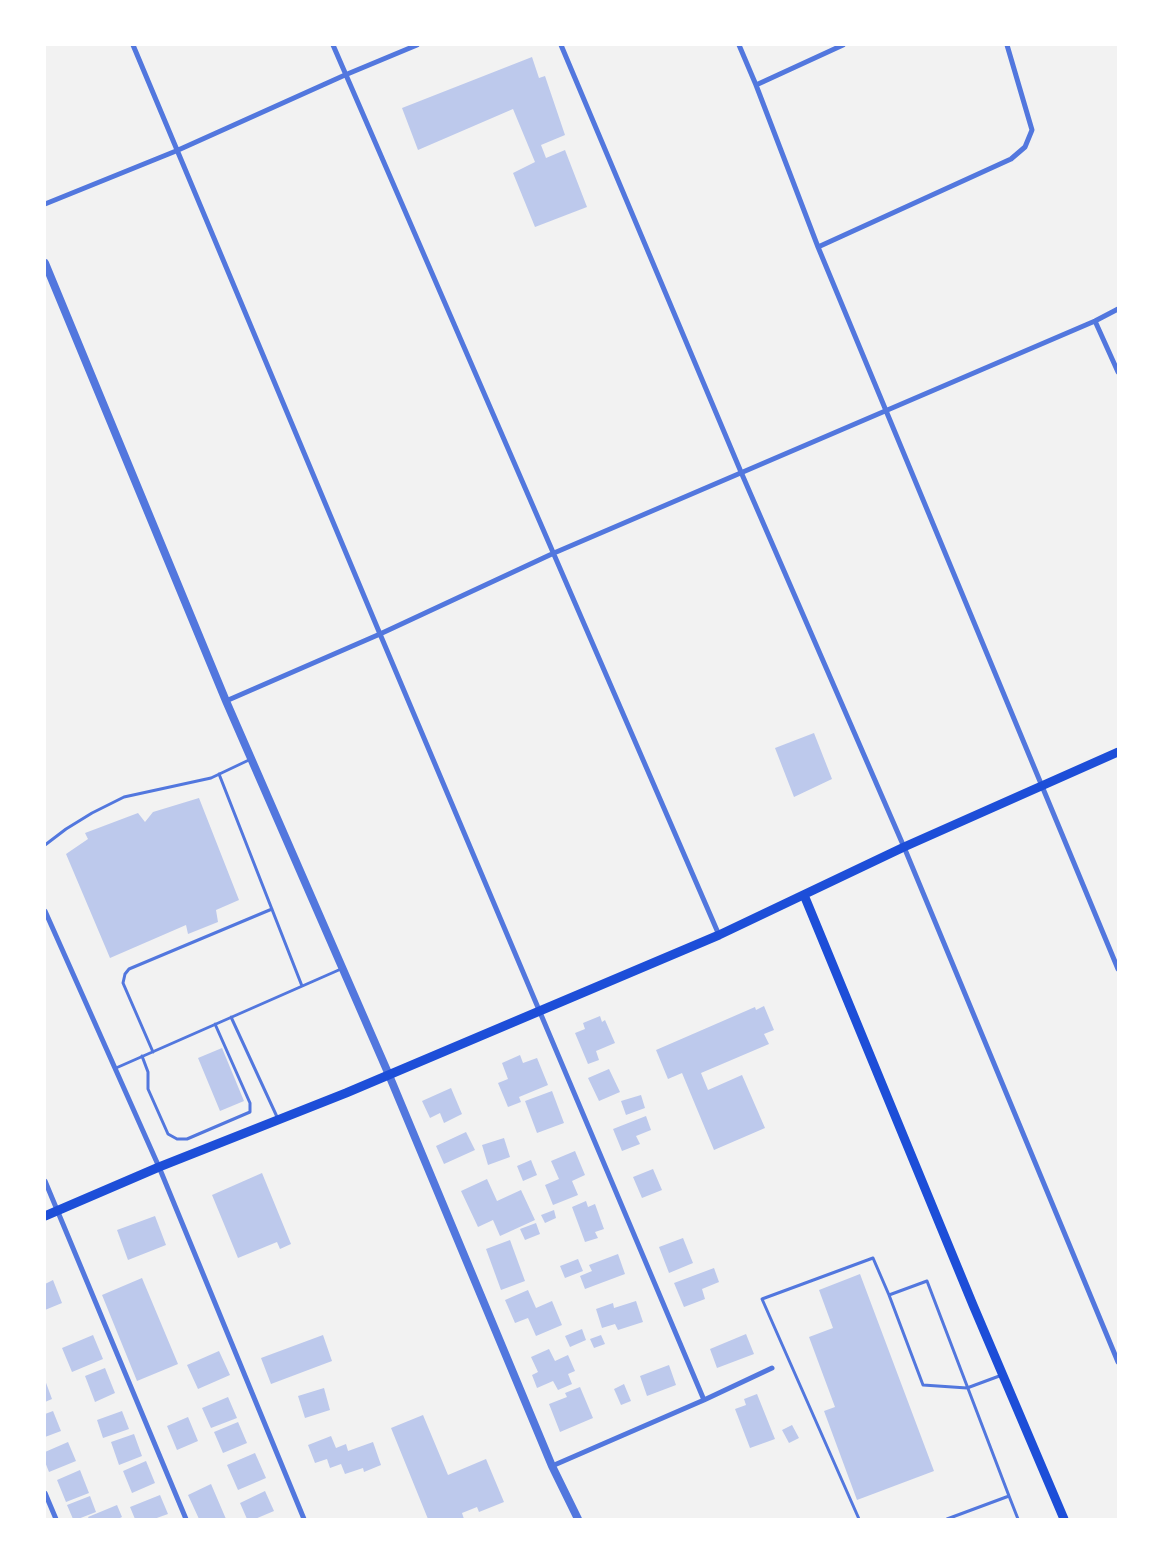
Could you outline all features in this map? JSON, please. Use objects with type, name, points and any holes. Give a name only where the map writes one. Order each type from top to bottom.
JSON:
[{"type":"main road","points":[[45,1216],[159,1167],[389,1075],[719,935],[904,847],[1118,752]]},
{"type":"main road","points":[[804,895],[1064,1519]]},
{"type":"street","points":[[133,45],[176,151],[704,1400]]},
{"type":"street","points":[[333,45],[719,935]]},
{"type":"street","points":[[45,204],[176,151],[345,75],[417,45]]},
{"type":"street","points":[[561,45],[741,472],[904,847],[1118,1362]]},
{"type":"street","points":[[738,45],[756,85],[818,247],[1118,969]]},
{"type":"street","points":[[756,85],[843,45]]},
{"type":"street","points":[[818,247],[1010,159],[1025,147],[1032,130],[1007,45]]},
{"type":"street","points":[[45,263],[226,701],[389,1075],[552,1466],[578,1519]]},
{"type":"street","points":[[226,701],[380,634],[554,553],[1095,321],[1118,309]]},
{"type":"street","points":[[1095,321],[1118,372]]},
{"type":"street","points":[[45,911],[159,1167],[304,1518],[297,1519]]},
{"type":"street","points":[[45,1181],[186,1519]]},
{"type":"street","points":[[552,1466],[704,1400],[772,1368]]},
{"type":"street","points":[[45,1493],[56,1519]]},
{"type":"lane","points":[[45,845],[92,813],[124,797],[197,782],[251,759]]},
{"type":"lane","points":[[219,774],[302,986]]},
{"type":"lane","points":[[152,1052],[123,983],[128,969],[272,909]]},
{"type":"lane","points":[[115,1068],[342,968]]},
{"type":"lane","points":[[231,1017],[278,1120]]},
{"type":"lane","points":[[142,1056],[148,1072],[148,1089],[168,1134],[177,1139],[187,1139],[241,1116],[250,1112],[250,1103],[216,1024]]},
{"type":"lane","points":[[860,1519],[762,1300],[873,1258],[923,1385],[967,1388],[1003,1375]]},
{"type":"lane","points":[[889,1296],[927,1281],[1018,1519]]},
{"type":"lane","points":[[947,1519],[1009,1496]]},
{"type":"building","points":[[532,57],[539,78],[545,76],[565,135],[541,145],[546,158],[565,150],[587,207],[535,227],[513,173],[535,162],[513,109],[418,150],[402,108]]},
{"type":"building","points":[[814,733],[832,779],[794,797],[775,748]]},
{"type":"building","points":[[199,798],[239,900],[216,910],[218,922],[188,934],[186,925],[110,958],[66,854],[88,839],[85,833],[138,813],[145,822],[153,812]]},
{"type":"building","points":[[764,1006],[774,1030],[764,1034],[769,1044],[701,1073],[708,1090],[742,1075],[765,1128],[714,1150],[682,1073],[668,1079],[656,1050],[755,1007],[756,1010]]},
{"type":"building","points":[[600,1016],[602,1022],[605,1020],[615,1043],[596,1051],[599,1060],[588,1064],[575,1033],[585,1029],[583,1023]]},
{"type":"building","points":[[222,1048],[244,1101],[220,1111],[198,1058]]},
{"type":"building","points":[[520,1055],[523,1063],[537,1058],[548,1085],[519,1097],[521,1102],[508,1107],[498,1083],[508,1079],[502,1063]]},
{"type":"building","points":[[609,1069],[620,1092],[599,1101],[588,1078]]},
{"type":"building","points":[[451,1088],[462,1114],[444,1123],[440,1113],[430,1118],[422,1101]]},
{"type":"building","points":[[552,1091],[564,1123],[537,1133],[525,1101]]},
{"type":"building","points":[[641,1095],[645,1108],[626,1115],[621,1101]]},
{"type":"building","points":[[646,1116],[651,1130],[636,1136],[640,1144],[622,1151],[613,1129]]},
{"type":"building","points":[[466,1132],[475,1150],[444,1164],[436,1146]]},
{"type":"building","points":[[504,1138],[510,1157],[488,1165],[482,1145]]},
{"type":"building","points":[[575,1151],[585,1175],[572,1181],[578,1195],[553,1205],[545,1185],[559,1179],[551,1161]]},
{"type":"building","points":[[531,1160],[537,1175],[523,1181],[517,1166]]},
{"type":"building","points":[[653,1169],[662,1190],[642,1198],[633,1177]]},
{"type":"building","points":[[262,1173],[291,1244],[280,1249],[277,1242],[238,1258],[212,1195]]},
{"type":"building","points":[[487,1179],[497,1201],[521,1190],[535,1220],[500,1236],[493,1220],[478,1227],[461,1191]]},
{"type":"building","points":[[586,1201],[588,1207],[595,1204],[604,1229],[595,1232],[598,1238],[585,1242],[572,1207]]},
{"type":"building","points":[[554,1210],[556,1218],[545,1223],[541,1215]]},
{"type":"building","points":[[155,1216],[166,1245],[128,1260],[117,1230]]},
{"type":"building","points":[[536,1223],[540,1234],[525,1240],[520,1229]]},
{"type":"building","points":[[683,1238],[693,1263],[669,1273],[659,1247]]},
{"type":"building","points":[[510,1240],[525,1281],[501,1290],[486,1249]]},
{"type":"building","points":[[618,1254],[625,1274],[585,1289],[580,1276],[592,1271],[589,1265]]},
{"type":"building","points":[[578,1259],[583,1271],[565,1278],[560,1266]]},
{"type":"building","points":[[714,1268],[719,1282],[702,1289],[705,1299],[684,1307],[674,1283]]},
{"type":"building","points":[[860,1274],[934,1471],[857,1500],[824,1411],[835,1407],[809,1337],[833,1328],[819,1290]]},
{"type":"building","points":[[142,1278],[178,1364],[137,1381],[102,1295]]},
{"type":"building","points":[[53,1280],[62,1303],[45,1310],[45,1284]]},
{"type":"building","points":[[528,1290],[536,1308],[552,1301],[562,1325],[536,1336],[528,1318],[515,1323],[505,1300]]},
{"type":"building","points":[[636,1301],[643,1322],[618,1330],[615,1324],[602,1328],[596,1309],[613,1303],[614,1308]]},
{"type":"building","points":[[582,1329],[586,1340],[570,1347],[565,1336]]},
{"type":"building","points":[[746,1334],[754,1354],[717,1368],[710,1349]]},
{"type":"building","points":[[93,1335],[103,1359],[72,1372],[62,1348]]},
{"type":"building","points":[[323,1335],[332,1361],[271,1384],[261,1358]]},
{"type":"building","points":[[601,1335],[605,1344],[594,1348],[590,1339]]},
{"type":"building","points":[[549,1349],[555,1361],[568,1355],[575,1371],[568,1374],[572,1384],[558,1390],[553,1381],[537,1388],[532,1375],[538,1372],[531,1357]]},
{"type":"building","points":[[219,1351],[230,1375],[198,1389],[187,1365]]},
{"type":"building","points":[[669,1365],[676,1385],[647,1396],[640,1376]]},
{"type":"building","points":[[105,1368],[115,1393],[95,1402],[85,1376]]},
{"type":"building","points":[[45,1380],[52,1399],[45,1402]]},
{"type":"building","points":[[624,1384],[631,1401],[621,1405],[614,1389]]},
{"type":"building","points":[[580,1387],[593,1418],[560,1432],[549,1404],[567,1397],[565,1393]]},
{"type":"building","points":[[324,1388],[330,1410],[305,1418],[298,1396]]},
{"type":"building","points":[[757,1394],[775,1439],[750,1448],[735,1409],[746,1405],[744,1399]]},
{"type":"building","points":[[228,1397],[237,1418],[211,1428],[202,1408]]},
{"type":"building","points":[[53,1411],[61,1431],[45,1437],[45,1414]]},
{"type":"building","points":[[122,1411],[129,1429],[103,1438],[97,1420]]},
{"type":"building","points":[[423,1415],[448,1475],[486,1459],[504,1502],[479,1512],[477,1507],[462,1513],[464,1519],[428,1519],[391,1428]]},
{"type":"building","points":[[188,1417],[198,1441],[177,1450],[167,1426]]},
{"type":"building","points":[[238,1422],[247,1443],[223,1453],[214,1432]]},
{"type":"building","points":[[792,1425],[799,1438],[789,1443],[782,1430]]},
{"type":"building","points":[[134,1434],[142,1456],[119,1465],[111,1442]]},
{"type":"building","points":[[331,1436],[336,1448],[346,1444],[348,1451],[373,1442],[381,1465],[364,1472],[363,1468],[345,1474],[341,1464],[330,1468],[327,1459],[315,1463],[308,1445]]},
{"type":"building","points":[[68,1442],[76,1461],[49,1472],[45,1462],[45,1452]]},
{"type":"building","points":[[255,1453],[266,1478],[238,1490],[227,1465]]},
{"type":"building","points":[[146,1461],[155,1483],[132,1493],[123,1471]]},
{"type":"building","points":[[80,1470],[89,1493],[66,1502],[57,1480]]},
{"type":"building","points":[[211,1484],[226,1519],[199,1519],[188,1495]]},
{"type":"building","points":[[265,1491],[274,1511],[255,1519],[247,1519],[240,1503]]},
{"type":"building","points":[[160,1495],[168,1514],[154,1519],[135,1519],[130,1507]]},
{"type":"building","points":[[90,1496],[96,1512],[73,1519],[67,1505]]},
{"type":"building","points":[[117,1505],[122,1517],[118,1519],[89,1519],[88,1517]]}]
